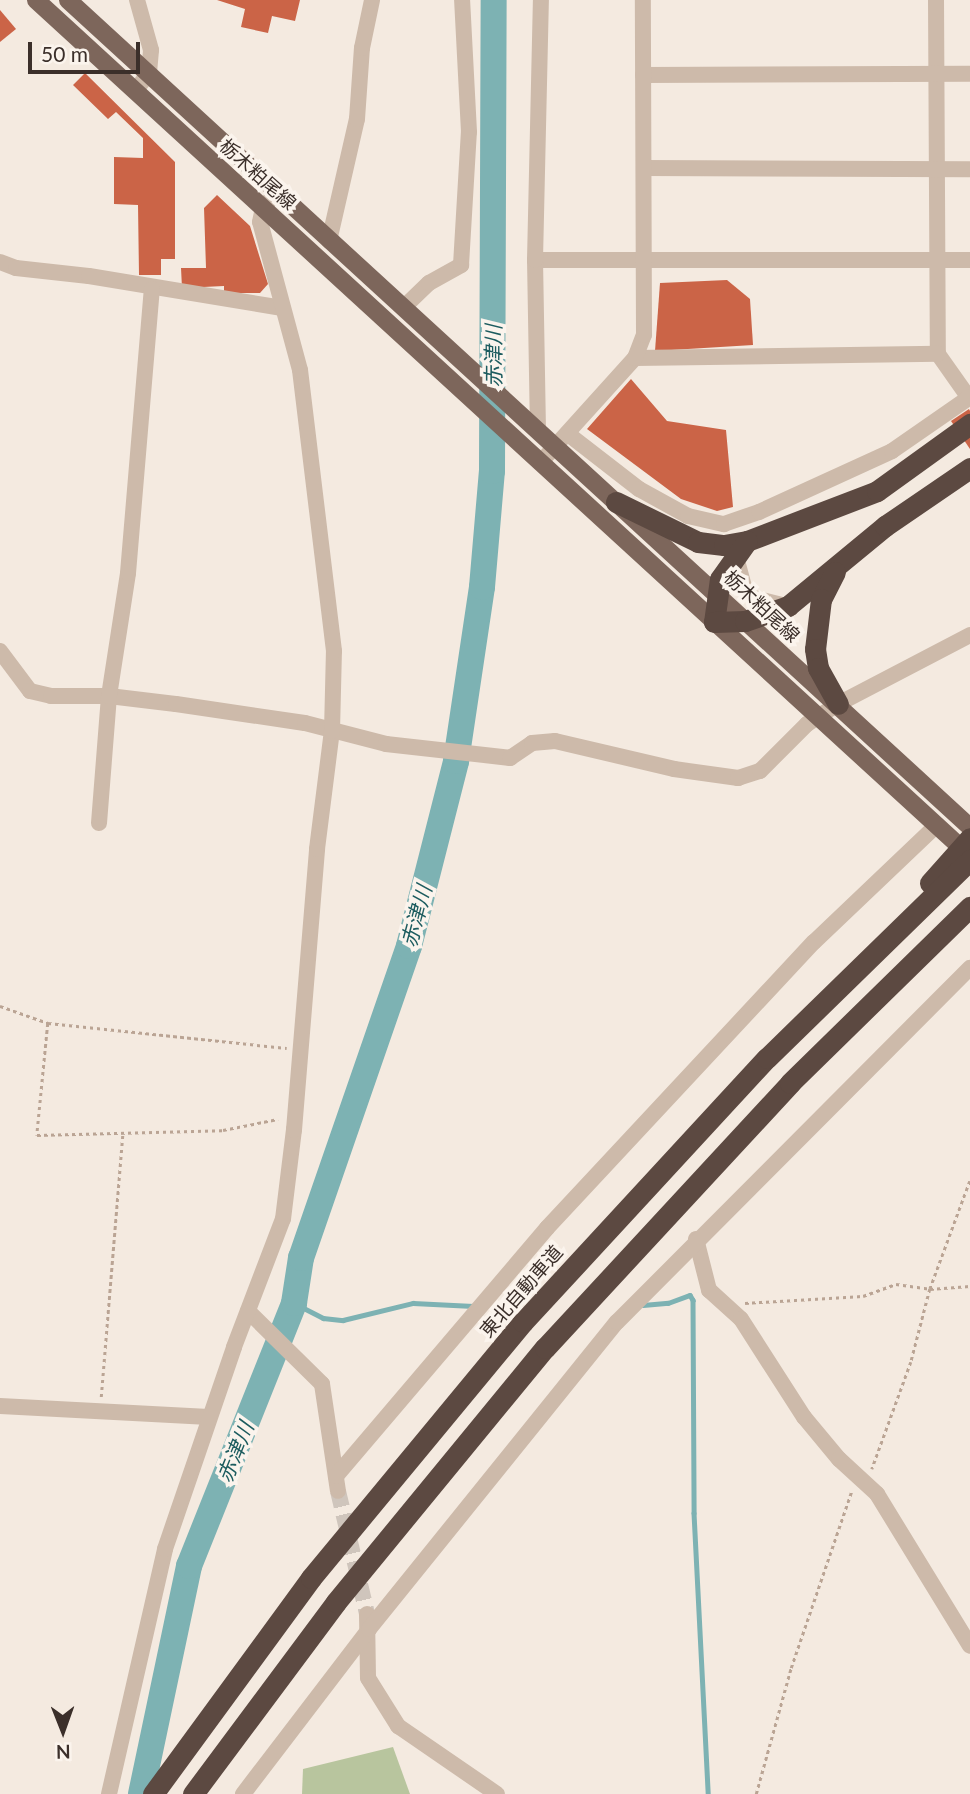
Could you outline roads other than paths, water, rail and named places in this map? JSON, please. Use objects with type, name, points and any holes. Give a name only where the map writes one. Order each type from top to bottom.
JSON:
[{"type":"highway","points":[[616,502],[698,542],[724,545],[747,541],[877,491],[970,424]]},
{"type":"highway","points":[[747,541],[732,557],[717,594],[714,622],[745,621],[769,616],[801,596],[839,564],[970,468]]},
{"type":"highway","points":[[838,704],[818,668],[815,628],[821,599],[839,564]]},
{"type":"highway","name":"東北自動車道","points":[[153,1794],[232,1682],[311,1578],[523,1322],[671,1158],[962,862],[970,838]]},
{"type":"highway","points":[[193,1794],[335,1602],[545,1348],[780,1093],[970,906]]},
{"type":"main road","name":"栃木粕尾線","points":[[36,0],[540,463]]},
{"type":"main road","name":"栃木粕尾線","points":[[68,0],[538,430],[562,440],[616,502],[970,827]]},
{"type":"main road","points":[[540,463],[937,825],[962,862]]},
{"type":"street","points":[[135,91],[149,72],[151,50],[137,0]]},
{"type":"street","points":[[329,241],[357,119],[362,48],[372,0]]},
{"type":"street","points":[[404,308],[429,283],[461,265],[469,132],[462,0]]},
{"type":"street","points":[[538,430],[535,260],[541,0]]},
{"type":"street","points":[[540,463],[635,358],[644,335],[643,0]]},
{"type":"street","points":[[562,440],[639,489],[688,516],[724,524],[759,512],[892,451],[970,398],[938,354],[936,0]]},
{"type":"street","points":[[643,75],[970,74]]},
{"type":"street","points":[[644,168],[970,169]]},
{"type":"street","points":[[109,1794],[144,1625],[209,1417],[283,1219],[295,1116],[317,849],[332,731],[334,651],[300,370],[260,222],[263,208],[277,192]]},
{"type":"street","points":[[535,260],[970,260]]},
{"type":"street","points":[[0,262],[16,268],[89,275],[152,289],[282,308]]},
{"type":"street","points":[[99,823],[109,696],[128,573],[152,289]]},
{"type":"street","points":[[635,358],[938,354]]},
{"type":"street","points":[[0,650],[30,691],[109,696],[305,723],[386,744],[440,747],[510,758],[532,743],[555,741],[674,769],[738,778],[760,771],[818,717],[838,704],[970,635]]},
{"type":"street","points":[[247,1311],[313,1372],[322,1384],[337,1483],[547,1228],[814,942],[937,825]]},
{"type":"street","points":[[243,1794],[368,1621],[617,1322],[696,1239],[970,968]]},
{"type":"street","points":[[696,1239],[709,1290],[741,1319],[804,1417],[839,1460],[866,1483],[970,1646]]},
{"type":"street","points":[[0,1406],[209,1417]]},
{"type":"street","points":[[368,1621],[368,1678],[398,1726],[497,1794]]},
{"type":"lane","points":[[747,541],[741,568],[750,593],[777,602],[801,596]]},
{"type":"waterway","name":"赤津川","points":[[141,1794],[189,1566],[294,1303],[301,1258],[409,946],[456,761],[482,587],[492,471],[494,0]]},
{"type":"waterway","points":[[643,1305],[668,1303],[690,1295],[693,1300],[694,1513],[708,1794]]},
{"type":"waterway","points":[[294,1303],[323,1318],[343,1320],[413,1303],[473,1306]]},
{"type":"tunnel","points":[[338,1491],[367,1614]]}]
